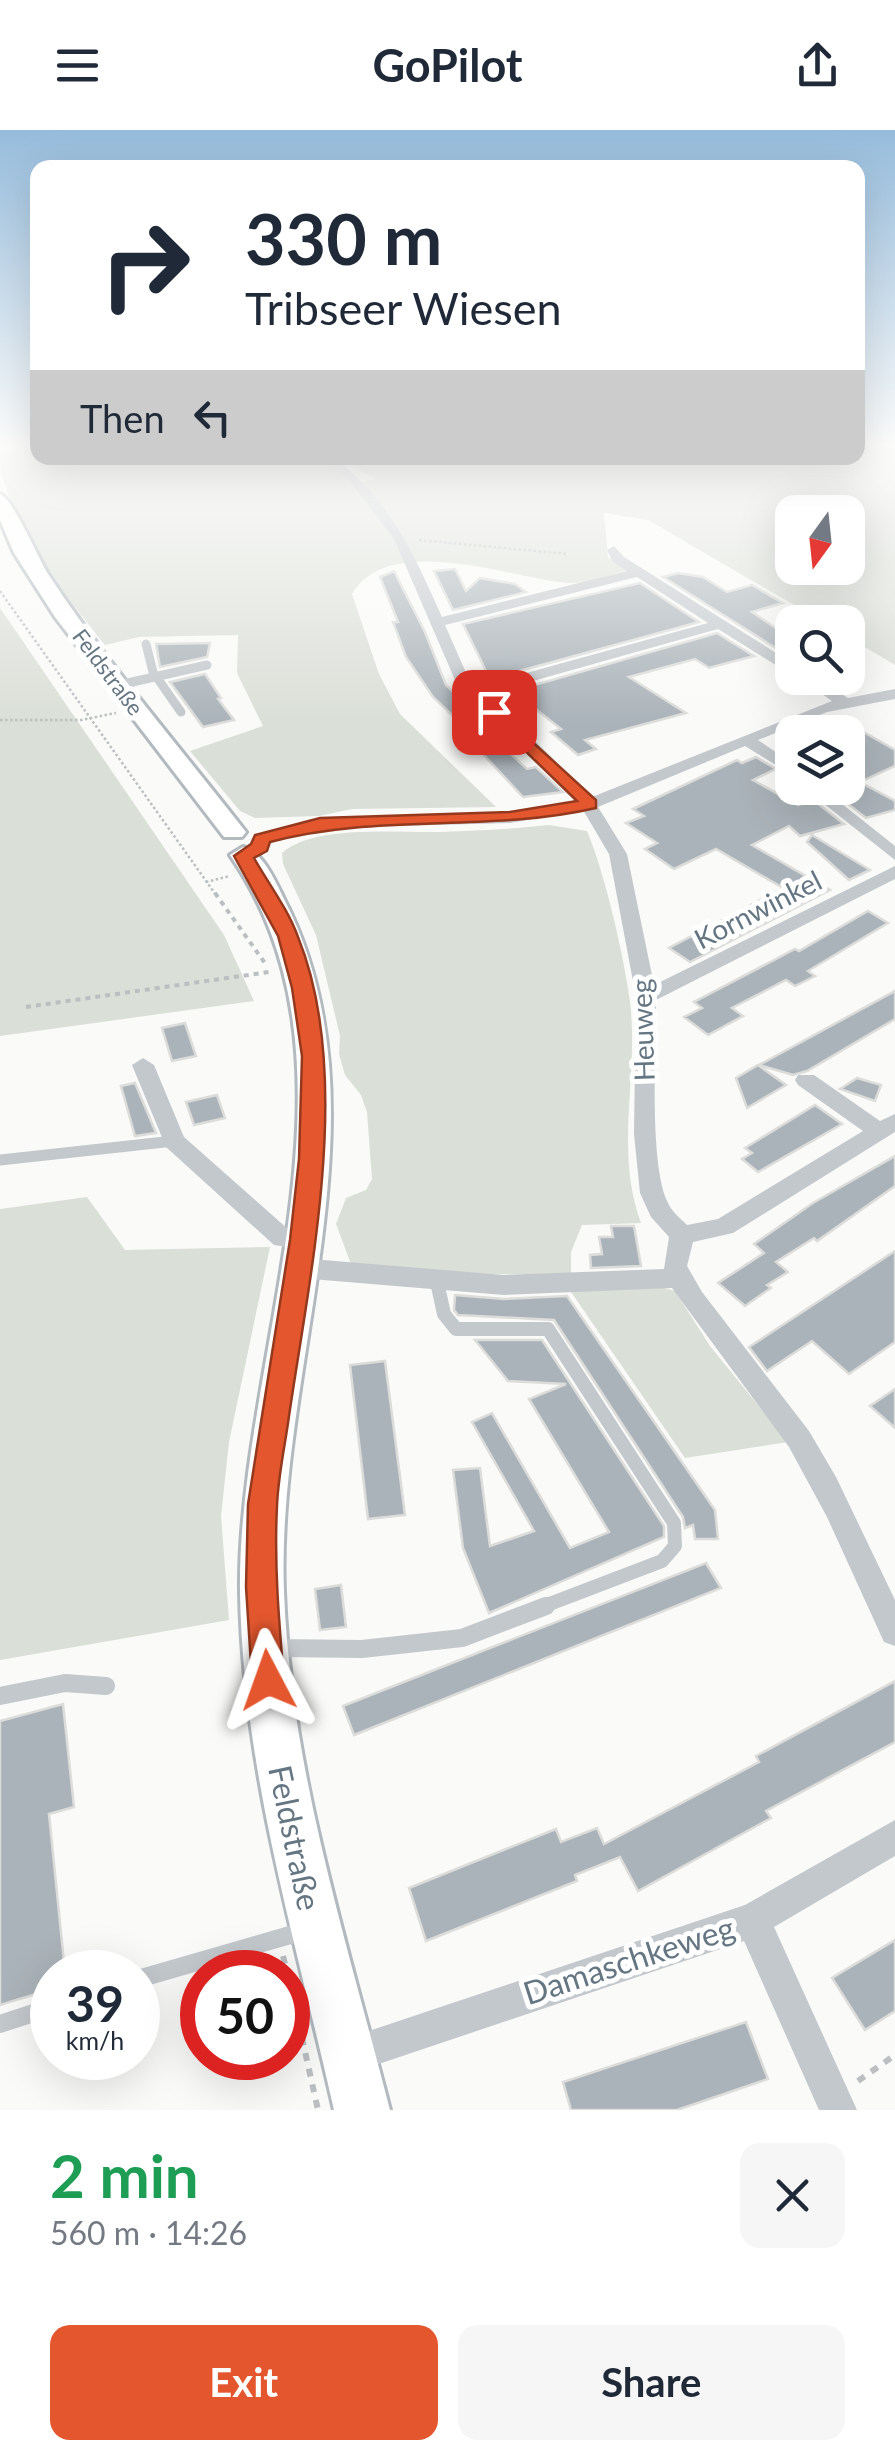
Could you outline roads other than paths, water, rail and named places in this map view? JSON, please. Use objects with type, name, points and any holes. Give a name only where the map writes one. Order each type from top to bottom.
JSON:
[{"type":"main road","name":"Feldstraße","points":[[18,539],[135,709],[246,842],[288,936],[308,1016],[313,1103],[300,1254],[262,1504],[261,1587],[281,1785],[312,1929],[362,2110]]},
{"type":"street","name":"Heuweg","points":[[401,539],[460,677],[472,693],[536,749],[590,804],[618,854],[646,997],[645,1134],[652,1194],[658,1211],[682,1234]]},
{"type":"street","points":[[614,550],[618,558],[775,658]]},
{"type":"street","points":[[437,623],[639,572]]},
{"type":"street","points":[[472,693],[722,623]]},
{"type":"street","points":[[246,842],[320,823],[510,818],[590,804],[823,708],[895,694]]},
{"type":"street","points":[[833,695],[845,703]]},
{"type":"street","points":[[746,739],[775,759]]},
{"type":"street","points":[[833,805],[895,855]]},
{"type":"street","name":"Kornwinkel","points":[[646,997],[895,872]]},
{"type":"street","points":[[143,1065],[174,1142],[300,1254],[436,1282],[504,1285],[678,1278]]},
{"type":"street","points":[[806,1080],[886,1126],[724,1228],[682,1234],[675,1266],[678,1278],[731,1354],[774,1402],[821,1475],[895,1632]]},
{"type":"street","name":"Damaschkeweg","points":[[349,2055],[753,1920],[895,1837]]},
{"type":"street","points":[[753,1920],[836,2104]]},
{"type":"lane","points":[[146,644],[147,663],[154,677],[181,712]]},
{"type":"lane","points":[[119,685],[207,665]]},
{"type":"lane","points":[[0,1160],[174,1142]]},
{"type":"lane","points":[[266,1648],[362,1649],[462,1638],[662,1561],[675,1546],[674,1523],[668,1511],[548,1330],[456,1329],[444,1314],[436,1282]]},
{"type":"lane","points":[[0,1696],[65,1683],[106,1686]]},
{"type":"lane","points":[[160,1973],[312,1929]]},
{"type":"lane","points":[[0,2024],[30,2014]]}]
